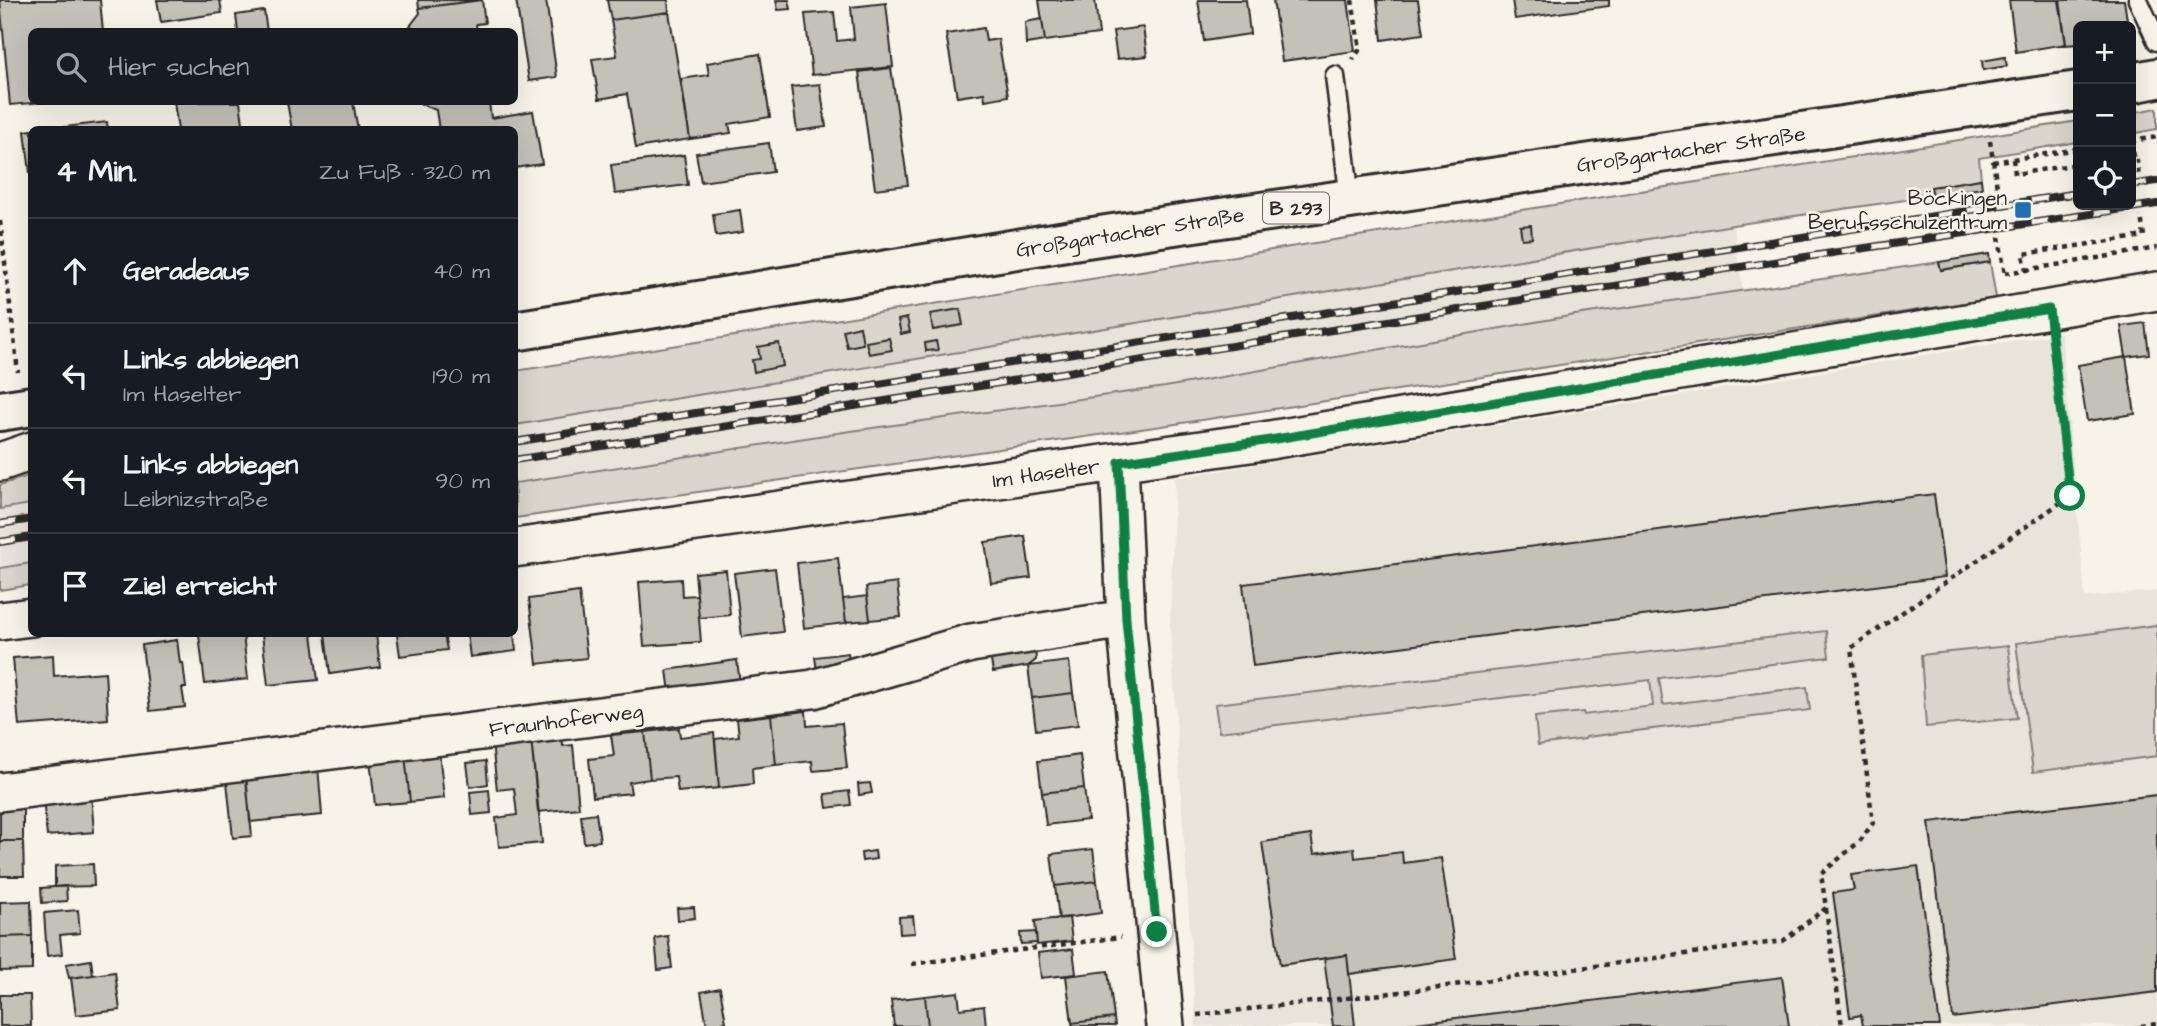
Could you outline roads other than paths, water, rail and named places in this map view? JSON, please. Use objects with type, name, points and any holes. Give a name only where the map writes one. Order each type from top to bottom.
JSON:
[{"type":"main road","points":[[2136,82],[2157,78]]},
{"type":"main road","name":"Großgartacher Straße","points":[[518,330],[1056,243],[2073,92]]},
{"type":"street","name":"Im Haselter","points":[[518,547],[1264,441],[2157,291]]},
{"type":"street","points":[[0,462],[28,452]]},
{"type":"street","points":[[1119,462],[1126,620],[1165,1022]]},
{"type":"street","points":[[0,621],[28,618]]},
{"type":"street","name":"Fraunhoferweg","points":[[0,792],[813,689],[971,643],[1126,620]]},
{"type":"lane","points":[[2138,0],[2157,41]]},
{"type":"lane","points":[[1335,76],[1350,200]]},
{"type":"railway","points":[[2136,184],[2157,181]]},
{"type":"railway","points":[[518,441],[2073,194]]},
{"type":"railway","points":[[518,459],[1521,300],[2157,204]]},
{"type":"railway","points":[[0,524],[28,520]]},
{"type":"railway","points":[[0,542],[28,538]]},
{"type":"place","name":"Böckingen Berufsschulzentrum","points":[[2023,210]]}]
